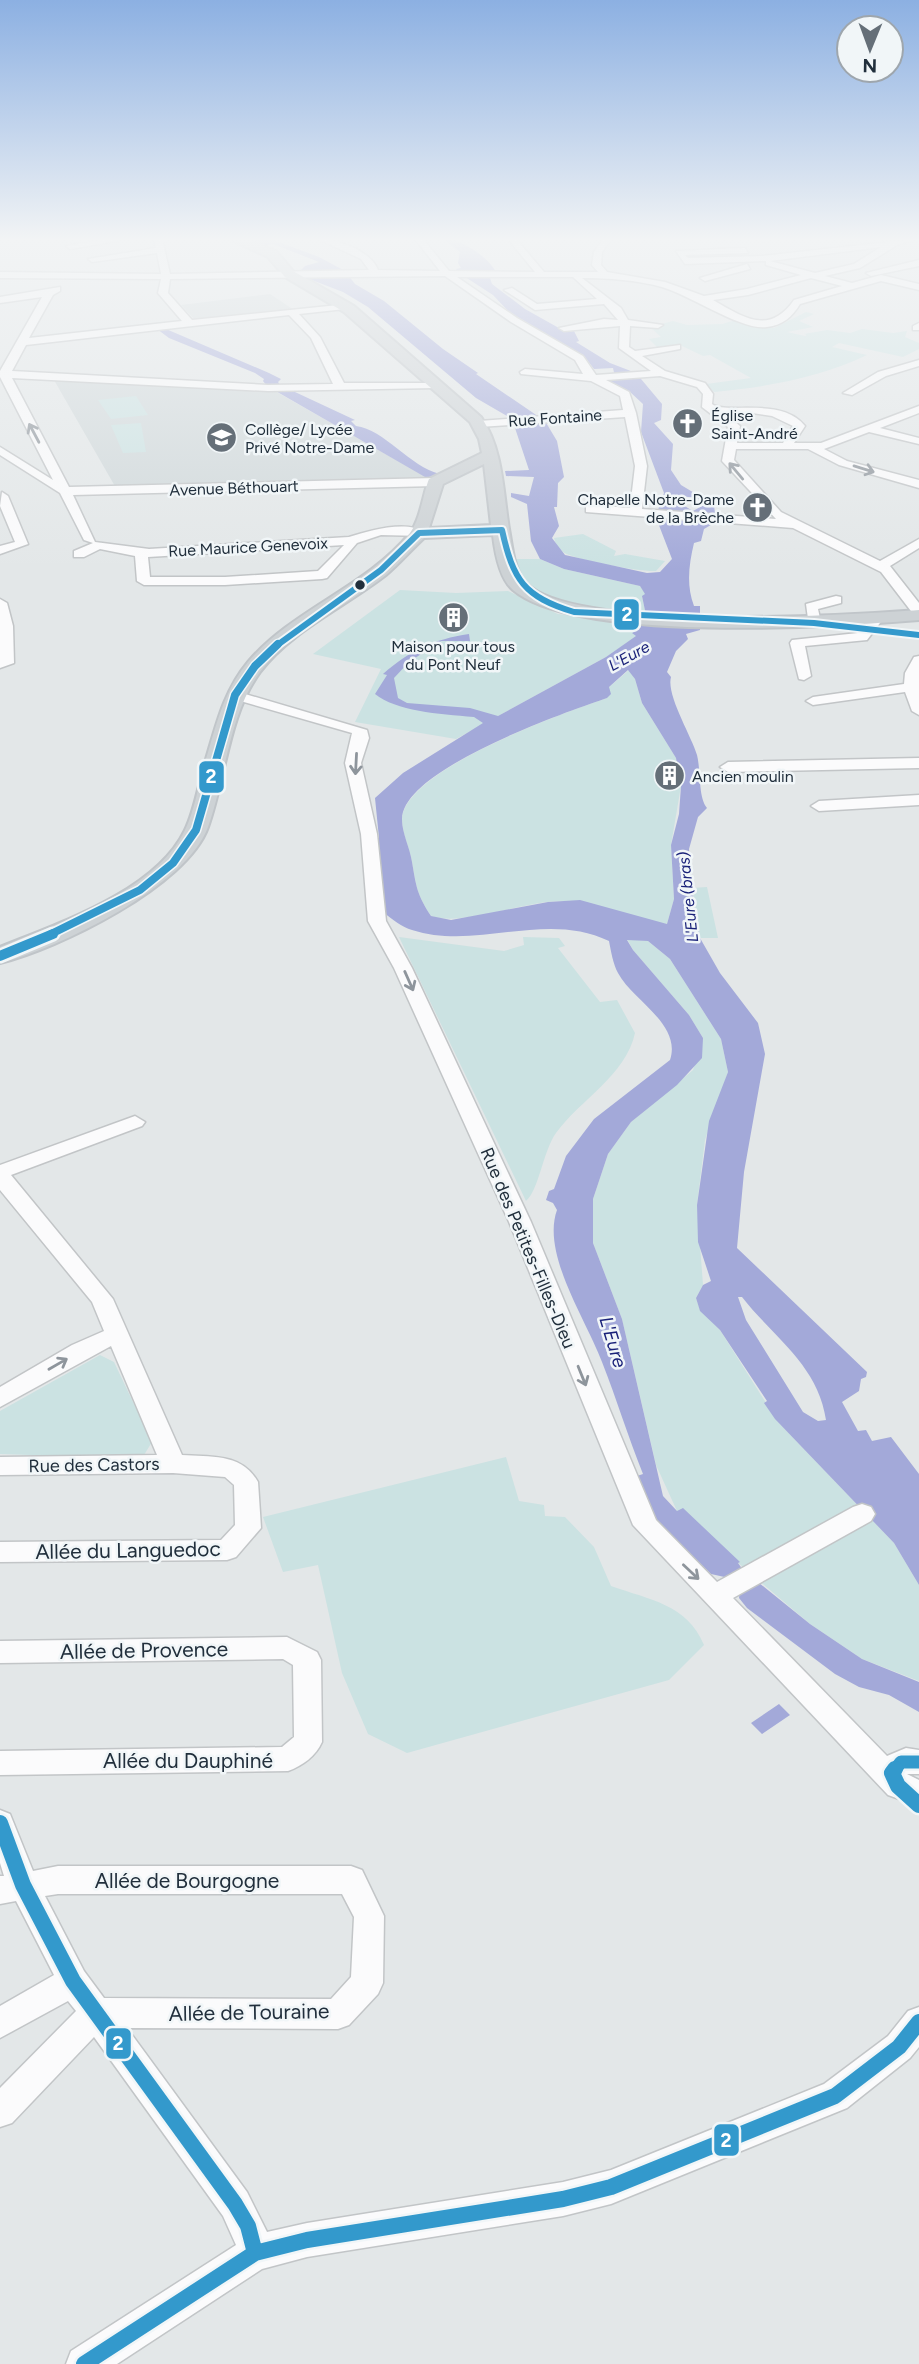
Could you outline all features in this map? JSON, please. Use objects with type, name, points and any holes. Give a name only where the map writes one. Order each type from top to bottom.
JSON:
[{"type":"main road","points":[[395,349],[479,424],[492,467],[511,573],[516,584],[527,595],[542,603],[574,612],[872,625],[919,635]]},
{"type":"main road","points":[[0,956],[78,923],[140,890],[173,863],[196,830],[235,695],[255,666],[272,648],[381,570],[419,533],[440,479],[492,467]]},
{"type":"main road","points":[[419,533],[502,530]]},
{"type":"main road","points":[[872,625],[918,616]]},
{"type":"street","points":[[2,374],[18,349]]},
{"type":"street","points":[[322,349],[340,387]]},
{"type":"street","points":[[564,349],[579,358],[588,375],[625,394],[642,477],[640,511]]},
{"type":"street","points":[[626,349],[661,373],[701,385],[708,394],[706,405],[734,426],[730,465],[777,515],[881,566],[904,593],[918,616]]},
{"type":"street","points":[[633,354],[662,349]]},
{"type":"street","points":[[848,393],[882,374],[919,363]]},
{"type":"street","points":[[906,369],[919,376]]},
{"type":"street","points":[[525,372],[598,378],[661,373]]},
{"type":"street","points":[[2,374],[268,388],[436,385]]},
{"type":"street","points":[[2,374],[90,540]]},
{"type":"street","points":[[715,411],[732,408],[757,410],[795,421],[799,426],[786,446]]},
{"type":"street","points":[[730,446],[812,447],[830,443],[919,409]]},
{"type":"street","name":"Rue Fontaine","points":[[479,424],[631,413]]},
{"type":"street","points":[[894,419],[919,425]]},
{"type":"street","points":[[868,428],[919,441]]},
{"type":"street","points":[[812,447],[843,463],[919,484]]},
{"type":"street","points":[[0,450],[65,491]]},
{"type":"street","name":"Avenue Béthouart","points":[[65,491],[386,483],[440,479]]},
{"type":"street","points":[[0,550],[22,544],[2,495]]},
{"type":"street","points":[[590,509],[792,524]]},
{"type":"street","name":"Rue Maurice Genevoix","points":[[79,554],[100,545],[141,553],[350,541],[380,531],[419,533]]},
{"type":"street","points":[[141,553],[144,580],[260,580],[322,575],[352,544],[350,541]]},
{"type":"street","points":[[881,566],[919,543]]},
{"type":"street","points":[[904,593],[919,592]]},
{"type":"street","points":[[814,623],[811,607],[836,600]]},
{"type":"street","points":[[0,603],[6,626],[3,664]]},
{"type":"street","points":[[804,676],[797,643],[862,637],[872,625]]},
{"type":"street","points":[[919,660],[910,676],[910,687],[919,711]]},
{"type":"street","points":[[813,701],[910,687]]},
{"type":"street","name":"Rue des Petites-Filles-Dieu","points":[[235,695],[359,730],[361,738],[353,763],[369,834],[377,922],[403,968],[520,1222],[646,1525],[909,1792]]},
{"type":"street","points":[[728,768],[919,763]]},
{"type":"street","points":[[819,806],[919,800]]},
{"type":"street","points":[[0,1174],[135,1122]]},
{"type":"street","name":"Rue des Castors","points":[[0,1174],[102,1298],[173,1464],[0,1466]]},
{"type":"street","points":[[0,1398],[80,1351],[118,1334]]},
{"type":"street","name":"Allée du Languedoc","points":[[0,1552],[228,1550],[248,1528],[246,1482],[231,1468],[173,1464]]},
{"type":"street","points":[[716,1595],[862,1514]]},
{"type":"street","name":"Allée de Provence","points":[[0,1652],[287,1648]]},
{"type":"street","name":"Allée du Dauphiné","points":[[0,1763],[288,1759],[308,1742],[307,1660],[287,1648]]},
{"type":"street","points":[[909,1792],[892,1773],[897,1765],[907,1760],[919,1762]]},
{"type":"street","points":[[0,1823],[11,1888],[73,1981],[235,2204],[248,2226],[254,2253]]},
{"type":"street","name":"Allée de Bourgogne","points":[[11,1888],[58,1880],[351,1880]]},
{"type":"street","name":"Allée de Touraine","points":[[96,2013],[338,2014],[367,1983],[369,1916],[351,1880]]},
{"type":"street","points":[[0,2023],[73,1981]]},
{"type":"street","points":[[0,2111],[96,2013]]},
{"type":"street","points":[[84,2364],[254,2253],[307,2240],[563,2199],[611,2187],[835,2096],[899,2047],[919,2022]]},
{"type":"shaded area","points":[[689,349],[842,349],[867,355],[830,370],[792,380],[714,392],[706,384],[751,378],[710,355],[703,356]]},
{"type":"shaded area","points":[[868,349],[918,349],[903,357]]},
{"type":"shaded area","name":"Collège/ Lycée Privé Notre-Dame","points":[[54,380],[275,391],[426,477],[116,488]]},
{"type":"shaded area","points":[[136,396],[148,415],[111,419],[98,400]]},
{"type":"shaded area","points":[[141,423],[146,452],[123,453],[111,425]]},
{"type":"shaded area","points":[[583,534],[616,551],[614,556],[625,554],[665,561],[656,571],[608,565],[563,552],[554,538]]},
{"type":"shaded area","points":[[512,559],[540,559],[564,569],[640,586],[646,594],[642,597],[646,614],[593,612],[528,591]]},
{"type":"shaded area","points":[[400,590],[456,593],[508,591],[558,614],[641,623],[637,636],[606,657],[456,739],[355,722],[381,669],[313,654]]},
{"type":"shaded area","points":[[629,670],[635,679],[642,703],[676,758],[681,786],[671,845],[674,899],[667,924],[593,905],[563,901],[471,917],[431,916],[418,890],[403,830],[402,820],[409,801],[428,782],[489,745],[607,698],[608,688]]},
{"type":"shaded area","points":[[707,887],[718,938],[700,938],[692,888]]},
{"type":"shaded area","points":[[399,937],[504,951],[524,945],[523,937],[559,938],[565,946],[558,948],[600,1002],[617,1000],[635,1033],[622,1062],[556,1133],[526,1201]]},
{"type":"shaded area","points":[[627,939],[648,941],[670,959],[721,1039],[728,1072],[705,1140],[697,1205],[703,1285],[696,1298],[700,1310],[720,1330],[778,1422],[894,1543],[919,1585],[919,1681],[862,1659],[810,1624],[677,1511],[656,1465],[622,1319],[593,1243],[593,1199],[608,1154],[631,1122],[693,1070],[703,1038],[689,1015],[633,950]]},
{"type":"shaded area","points":[[100,1355],[114,1362],[152,1442],[144,1455],[124,1458],[0,1454],[0,1411]]},
{"type":"shaded area","points":[[506,1457],[519,1501],[544,1505],[545,1516],[565,1517],[594,1547],[611,1586],[666,1605],[688,1620],[704,1645],[669,1680],[407,1753],[368,1734],[342,1673],[318,1565],[283,1572],[263,1517]]},
{"type":"water","points":[[197,349],[214,349],[281,379],[278,382],[280,385],[355,420],[351,421],[356,426],[377,434],[418,464],[440,474],[429,479],[425,477],[267,386],[264,379]]},
{"type":"water","points":[[418,349],[443,349],[545,421],[557,441],[564,477],[558,483],[557,507],[554,507],[559,526],[552,538],[565,555],[647,573],[660,572],[672,559],[655,515],[650,510],[658,510],[664,493],[641,432],[643,404],[629,391],[608,381],[615,377],[613,368],[594,369],[584,356],[573,349],[588,349],[610,363],[636,373],[662,404],[661,420],[654,423],[673,444],[671,470],[681,485],[706,500],[682,496],[683,505],[693,511],[702,506],[714,505],[716,522],[704,529],[701,541],[694,543],[690,567],[691,598],[694,606],[700,606],[700,630],[686,634],[688,639],[676,651],[667,672],[671,677],[670,685],[675,704],[697,755],[701,791],[707,808],[698,817],[689,849],[692,893],[700,938],[720,973],[758,1023],[765,1054],[744,1172],[737,1248],[867,1372],[866,1377],[861,1379],[859,1391],[842,1402],[858,1431],[866,1430],[872,1441],[891,1437],[919,1474],[919,1585],[894,1543],[775,1419],[764,1403],[767,1401],[720,1330],[700,1311],[696,1298],[703,1285],[711,1281],[698,1242],[697,1205],[709,1121],[728,1072],[721,1039],[670,959],[648,941],[627,940],[689,1015],[703,1038],[702,1058],[677,1085],[631,1122],[608,1154],[593,1199],[593,1243],[622,1319],[663,1496],[677,1511],[683,1508],[740,1562],[738,1563],[743,1570],[810,1624],[862,1659],[919,1682],[919,1712],[889,1695],[859,1687],[835,1674],[747,1608],[739,1598],[740,1590],[729,1578],[711,1574],[655,1521],[637,1476],[643,1474],[607,1376],[560,1267],[555,1247],[557,1210],[553,1203],[546,1200],[549,1191],[554,1189],[566,1156],[594,1119],[670,1060],[672,1047],[669,1035],[654,1013],[618,973],[609,941],[585,932],[560,929],[486,935],[437,935],[408,929],[384,913],[374,839],[379,838],[375,798],[403,773],[483,723],[474,717],[419,711],[384,700],[375,694],[387,675],[383,674],[423,647],[444,639],[469,634],[470,641],[441,641],[409,662],[394,678],[398,698],[407,703],[470,708],[498,716],[606,657],[636,636],[632,633],[641,627],[640,620],[647,620],[642,596],[645,594],[640,586],[564,569],[540,559],[531,541],[527,504],[511,497],[511,493],[529,496],[534,477],[506,476],[505,471],[529,470],[512,419],[476,398]],"holes":[[[628,670],[635,679],[642,703],[676,758],[681,786],[679,814],[671,845],[674,899],[667,924],[580,900],[548,902],[451,920],[431,916],[418,890],[403,830],[402,820],[409,801],[427,782],[488,745],[607,698],[611,694],[609,687]],[[738,1297],[742,1297],[804,1368],[814,1383],[826,1420],[818,1421],[803,1412],[746,1320]]]},
{"type":"water","points":[[779,1704],[790,1715],[762,1734],[751,1723]]},
{"type":"transit line","name":"2","points":[[0,956],[78,923],[140,890],[173,863],[196,830],[235,695],[255,666],[281,641],[381,570],[419,533],[502,530],[510,563],[522,585],[542,601],[574,612],[814,623],[919,635]]},
{"type":"transit line","name":"2","points":[[919,1762],[901,1762],[892,1773],[898,1786],[919,1805]]},
{"type":"transit line","name":"2","points":[[0,1823],[23,1885],[73,1981],[235,2204],[248,2226],[255,2253]]},
{"type":"transit line","name":"2","points":[[84,2364],[255,2253],[307,2240],[563,2199],[611,2187],[835,2096],[899,2047],[919,2022]]},
{"type":"place","name":"Église Saint-André","points":[[688,424]]},
{"type":"place","name":"Collège/ Lycée Privé Notre-Dame","points":[[222,438]]},
{"type":"place","name":"Chapelle Notre-Dame de la Brèche","points":[[757,508]]},
{"type":"place","name":"Maison pour tous du Pont Neuf","points":[[453,617]]},
{"type":"place","name":"Ancien moulin","points":[[669,776]]},
{"type":"water label","name":"L'Eure","points":[[629,656]]},
{"type":"water label","name":"L'Eure (bras)","points":[[688,897]]},
{"type":"water label","name":"L'Eure","points":[[613,1342]]}]
